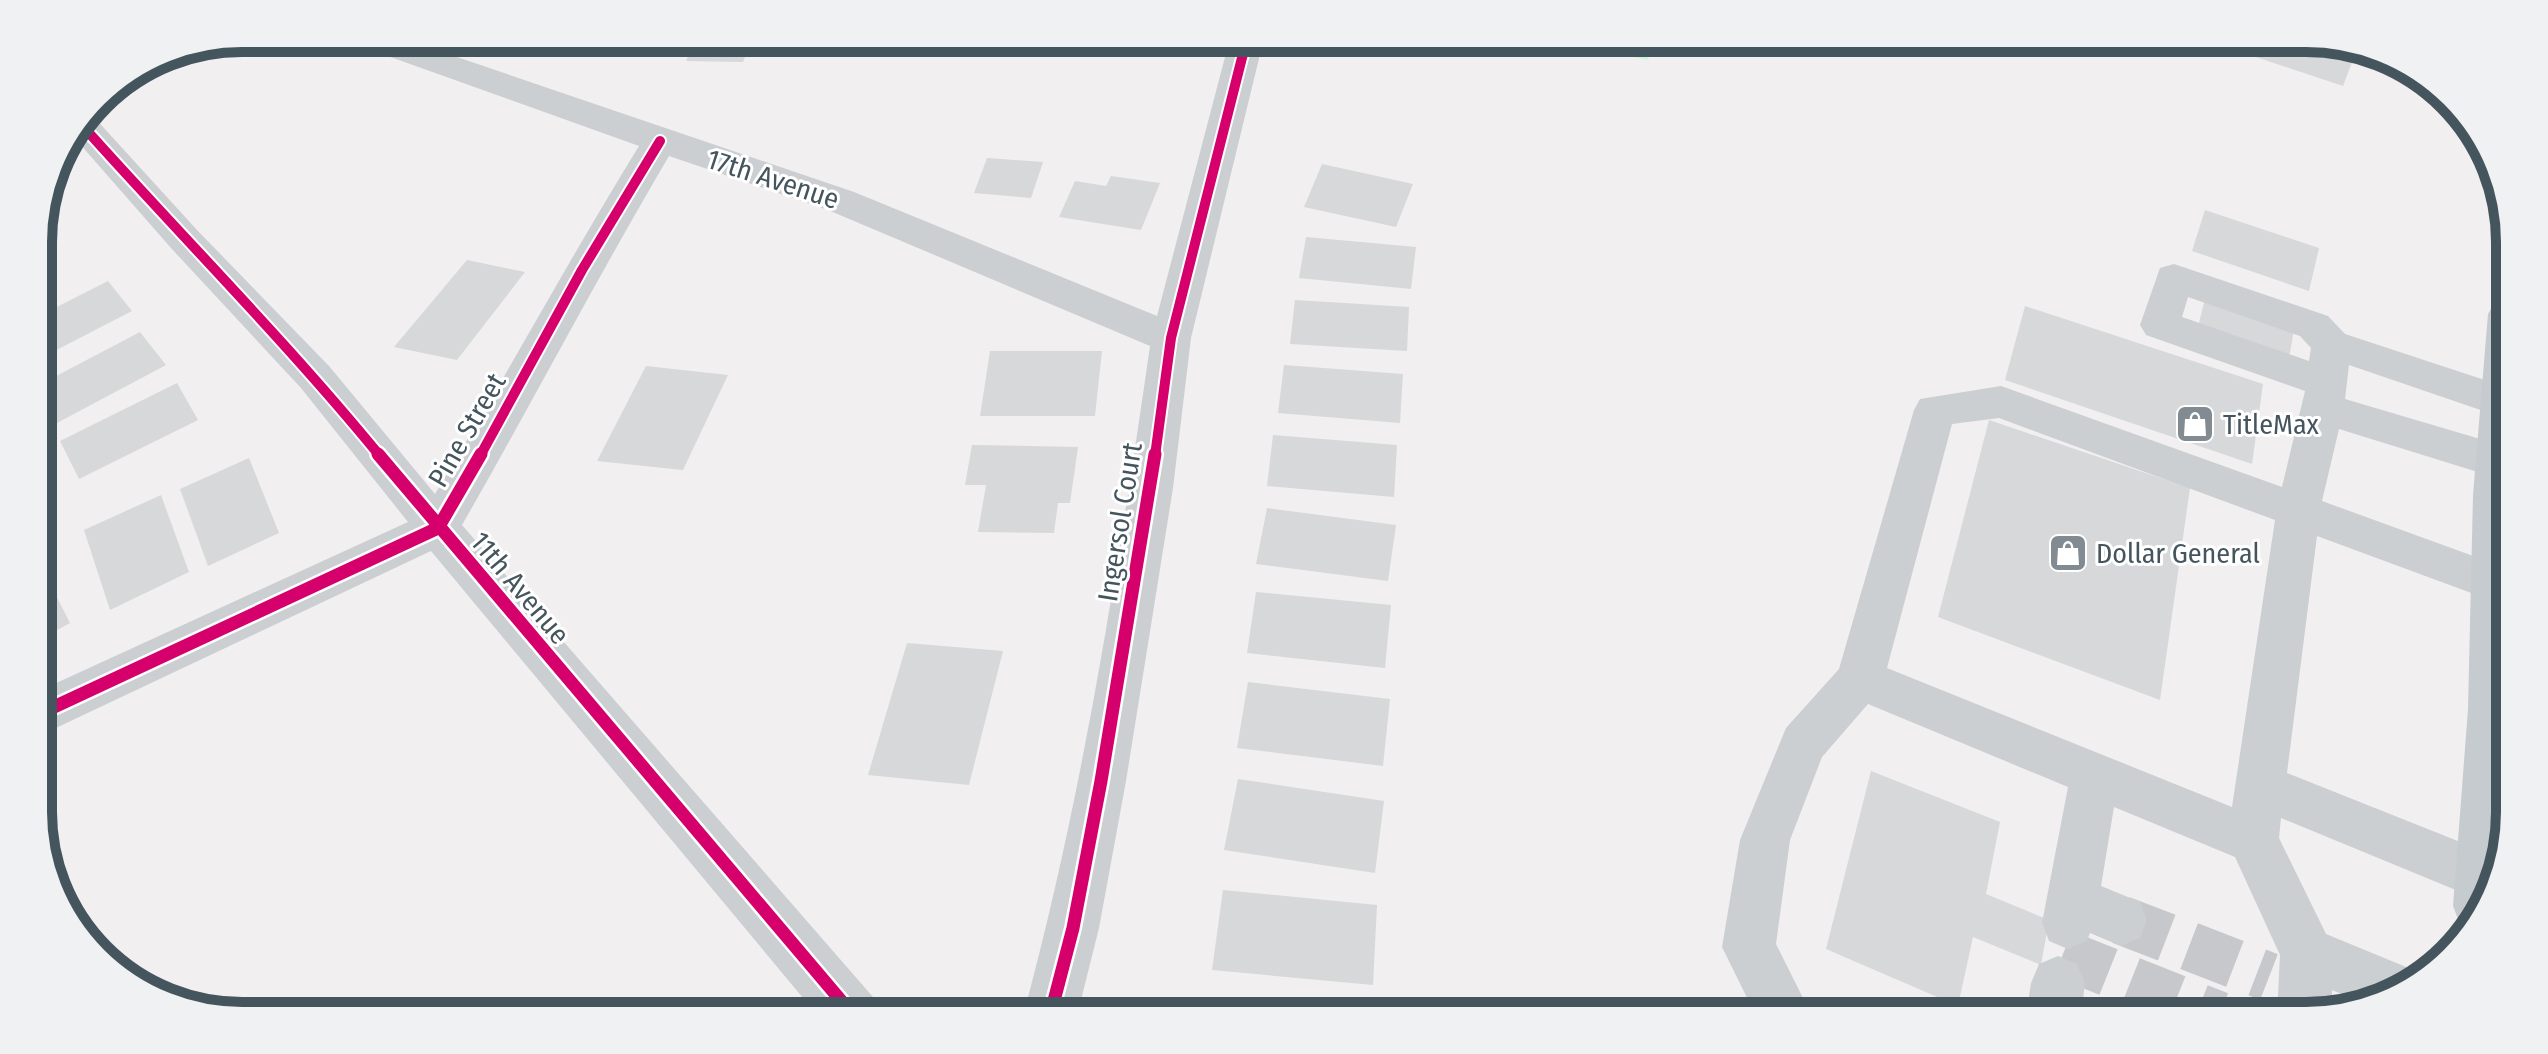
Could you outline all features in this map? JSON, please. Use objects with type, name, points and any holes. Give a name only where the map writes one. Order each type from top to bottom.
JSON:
[{"type":"main road","points":[[2496,546],[2493,582],[2496,604]]},
{"type":"main road","points":[[2479,891],[2496,679]]},
{"type":"street","name":"17th Avenue","points":[[409,52],[841,201],[1171,338]]},
{"type":"street","name":"Ingersol Court","points":[[1054,1002],[1073,928],[1101,781],[1151,488],[1171,338],[1243,52]]},
{"type":"street","name":"11th Avenue","points":[[87,131],[315,377],[438,528],[842,1002]]},
{"type":"street","name":"Pine Street","points":[[52,708],[438,528],[516,395],[582,270],[660,141]]},
{"type":"street","points":[[2326,378],[2496,359]]},
{"type":"street","points":[[2326,378],[2496,458]]},
{"type":"street","points":[[2326,378],[2298,511],[2253,840],[2296,984],[2380,988]]},
{"type":"street","points":[[1778,1002],[1749,947],[1765,840],[1803,744],[1860,679],[1935,410],[2001,402],[2493,582]]},
{"type":"street","points":[[1860,679],[2253,840]]},
{"type":"street","points":[[2095,774],[2070,911],[2121,920]]},
{"type":"street","points":[[2259,785],[2479,891]]},
{"type":"green space","points":[[1608,52],[1651,52],[1648,60]]},
{"type":"building","points":[[690,52],[747,52],[743,62],[686,61]]},
{"type":"building","points":[[2241,52],[2318,52],[2353,59],[2343,86]]},
{"type":"building","points":[[987,158],[1043,162],[1031,198],[974,193]]},
{"type":"building","points":[[1322,164],[1413,184],[1396,227],[1304,207]]},
{"type":"building","points":[[1111,176],[1160,183],[1141,230],[1059,217],[1075,181],[1106,186]]},
{"type":"building","points":[[2205,210],[2319,248],[2309,291],[2192,251]]},
{"type":"building","points":[[1306,237],[1416,247],[1411,289],[1299,278]]},
{"type":"building","points":[[467,260],[525,272],[457,360],[394,347]]},
{"type":"building","points":[[108,281],[132,311],[52,352],[52,309]]},
{"type":"building","points":[[2206,295],[2295,324],[2289,358],[2198,327]]},
{"type":"building","points":[[1295,300],[1409,307],[1407,351],[1290,344]]},
{"type":"building","name":"TitleMax","points":[[2025,306],[2263,384],[2252,464],[2005,380]]},
{"type":"building","points":[[140,332],[166,365],[52,426],[52,378]]},
{"type":"building","points":[[990,351],[1102,351],[1095,416],[980,416]]},
{"type":"building","points":[[1284,365],[1403,374],[1400,423],[1278,413]]},
{"type":"building","points":[[646,366],[728,375],[683,470],[597,461]]},
{"type":"building","points":[[177,383],[198,420],[79,479],[60,441]]},
{"type":"building","name":"Dollar General","points":[[1989,420],[2190,488],[2160,700],[1938,617]]},
{"type":"building","points":[[1273,435],[1397,445],[1394,497],[1267,486]]},
{"type":"building","points":[[972,445],[1078,447],[1070,503],[1058,503],[1054,533],[978,532],[986,485],[965,485]]},
{"type":"building","points":[[249,458],[279,533],[208,566],[180,489]]},
{"type":"building","points":[[161,495],[189,572],[110,610],[84,530]]},
{"type":"building","points":[[1267,508],[1396,525],[1388,581],[1256,564]]},
{"type":"building","points":[[52,588],[70,623],[52,633]]},
{"type":"building","points":[[1256,592],[1391,605],[1385,668],[1247,653]]},
{"type":"building","points":[[907,643],[1003,651],[969,785],[868,775]]},
{"type":"building","points":[[1248,682],[1390,699],[1383,766],[1237,748]]},
{"type":"building","points":[[1871,771],[2000,822],[1986,894],[2049,920],[2041,965],[1973,937],[1959,1002],[1949,1002],[1826,949]]},
{"type":"building","points":[[1238,779],[1384,801],[1375,873],[1224,850]]},
{"type":"building","points":[[1223,890],[1377,905],[1373,985],[1212,970]]},
{"type":"tunnel","points":[[2121,920],[2269,977]]},
{"type":"tunnel","points":[[2063,954],[2184,1002]]},
{"type":"cycle path","points":[[1054,1002],[1073,928],[1101,781],[1151,488],[1171,338],[1243,52]]},
{"type":"cycle path","points":[[87,131],[315,377],[438,528],[842,1002]]},
{"type":"cycle path","points":[[52,708],[438,528],[516,395],[582,270],[660,141]]},
{"type":"place","name":"TitleMax","points":[[2195,424]]},
{"type":"place","name":"Dollar General","points":[[2068,553]]}]
